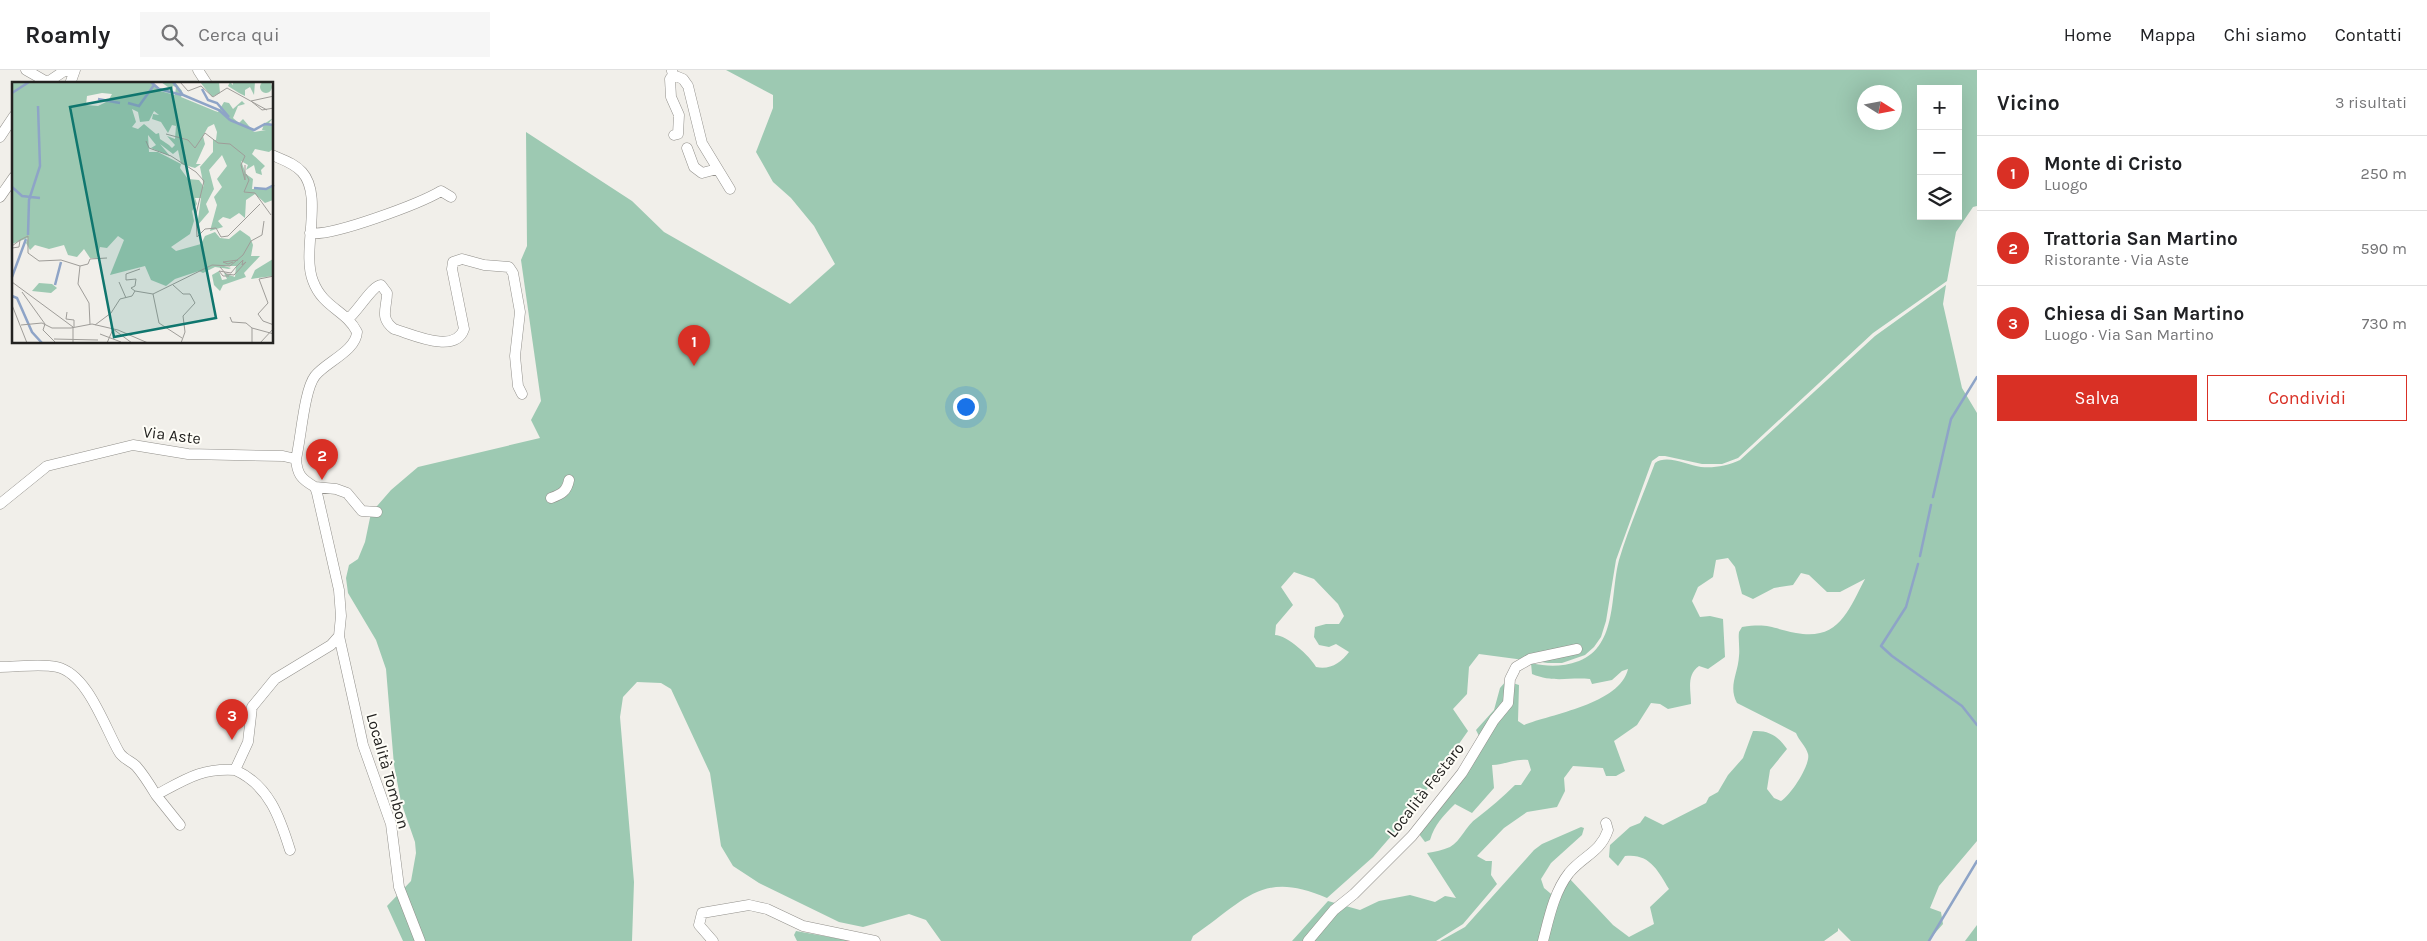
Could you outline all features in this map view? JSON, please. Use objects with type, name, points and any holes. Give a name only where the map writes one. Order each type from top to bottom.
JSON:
[{"type":"street","points":[[26,70],[44,82]]},
{"type":"street","points":[[48,82],[64,71],[75,70],[71,82]]},
{"type":"street","points":[[198,70],[206,82]]},
{"type":"street","points":[[674,135],[678,134],[680,115],[671,97],[670,79],[673,73],[683,79],[688,86],[698,132],[717,169],[730,189]]},
{"type":"street","points":[[0,136],[12,119]]},
{"type":"street","points":[[687,148],[694,167],[702,173],[717,169]]},
{"type":"street","points":[[274,156],[297,167],[307,178],[311,201],[309,266],[312,280],[320,297],[354,325],[357,338],[354,343],[324,367],[312,381],[296,459],[299,476],[315,486],[336,489],[346,493],[362,512],[377,512]]},
{"type":"street","points":[[0,196],[12,180]]},
{"type":"street","points":[[310,233],[325,232],[401,210],[441,191],[450,197]]},
{"type":"street","points":[[348,319],[361,307],[373,288],[381,285],[387,292],[384,311],[389,325],[394,329],[440,343],[448,342],[460,336],[464,329],[452,269],[454,262],[462,259],[484,265],[509,267],[514,273],[520,312],[515,356],[518,386],[522,394]]},
{"type":"street","name":"Via Aste","points":[[0,504],[47,466],[133,445],[188,454],[283,456],[296,459]]},
{"type":"street","points":[[551,498],[562,494],[567,488],[569,480]]},
{"type":"street","points":[[235,770],[248,742],[252,707],[275,680],[331,645],[339,636],[341,616],[339,590],[315,486]]},
{"type":"street","name":"Località Tombon","points":[[339,636],[363,745],[390,824],[399,887],[420,941]]},
{"type":"street","name":"Località Festaro","points":[[1308,941],[1334,910],[1354,894],[1412,836],[1462,773],[1494,720],[1508,703],[1510,679],[1516,667],[1530,659],[1577,649]]},
{"type":"street","points":[[0,667],[48,666],[58,667],[70,674],[99,711],[120,755],[137,768],[180,825]]},
{"type":"street","points":[[156,794],[198,773],[215,769],[235,770],[249,778],[272,802],[290,850]]},
{"type":"street","points":[[1542,941],[1559,888],[1576,865],[1602,845],[1608,830],[1606,823]]},
{"type":"street","points":[[713,941],[700,925],[702,913],[749,905],[767,909],[803,926],[875,941]]},
{"type":"green space","points":[[726,70],[1977,70],[1977,206],[1973,207],[1956,232],[1947,281],[1873,333],[1738,458],[1722,464],[1702,464],[1665,456],[1659,456],[1652,461],[1616,560],[1606,621],[1601,637],[1594,647],[1585,655],[1562,663],[1548,663],[1479,654],[1469,667],[1467,694],[1453,709],[1468,731],[1406,819],[1373,857],[1327,898],[1304,890],[1286,887],[1269,888],[1241,901],[1193,936],[1191,941],[941,941],[926,920],[909,914],[863,927],[839,922],[759,883],[733,866],[721,846],[710,773],[671,689],[661,683],[637,682],[623,697],[620,717],[634,882],[632,941],[403,941],[387,906],[411,881],[416,853],[415,842],[401,802],[394,765],[386,669],[376,640],[348,593],[346,578],[349,565],[358,559],[365,542],[371,513],[391,490],[418,467],[540,438],[531,420],[541,401],[521,260],[527,246],[526,132],[632,201],[664,232],[790,304],[835,264],[814,226],[791,198],[773,182],[756,152],[773,108],[773,95]],"holes":[[[1294,572],[1314,579],[1338,604],[1344,616],[1339,624],[1326,624],[1315,627],[1314,637],[1319,645],[1329,647],[1336,644],[1349,652],[1335,665],[1321,668],[1316,667],[1298,647],[1286,638],[1275,635],[1276,625],[1293,605],[1281,587]]]},
{"type":"green space","points":[[1946,285],[1943,304],[1962,388],[1977,413],[1977,841],[1939,886],[1930,908],[1941,912],[1943,924],[1928,941],[1851,941],[1838,928],[1838,931],[1824,941],[1440,941],[1465,927],[1534,850],[1542,844],[1581,827],[1584,828],[1582,835],[1551,863],[1541,879],[1544,888],[1556,898],[1562,895],[1569,878],[1613,925],[1629,937],[1654,924],[1650,907],[1669,889],[1657,870],[1641,857],[1625,856],[1618,866],[1609,857],[1610,845],[1630,827],[1640,823],[1645,816],[1663,825],[1706,803],[1709,797],[1718,792],[1728,775],[1743,758],[1753,731],[1773,735],[1787,749],[1770,770],[1767,789],[1774,798],[1781,801],[1795,786],[1808,759],[1807,751],[1796,733],[1737,703],[1734,697],[1733,685],[1739,656],[1739,632],[1742,627],[1758,626],[1796,633],[1811,634],[1823,632],[1832,628],[1840,621],[1865,579],[1840,592],[1827,592],[1809,575],[1801,573],[1793,585],[1774,588],[1753,599],[1742,594],[1735,567],[1728,558],[1716,560],[1713,577],[1698,587],[1692,601],[1700,617],[1710,616],[1723,619],[1725,657],[1708,669],[1699,666],[1692,674],[1690,683],[1691,704],[1668,709],[1660,704],[1651,703],[1637,725],[1614,741],[1625,771],[1616,776],[1606,776],[1603,768],[1573,766],[1564,778],[1565,791],[1557,807],[1527,812],[1504,828],[1477,856],[1486,861],[1492,861],[1491,875],[1497,884],[1463,924],[1436,941],[1292,941],[1328,901],[1360,910],[1379,901],[1410,895],[1435,902],[1445,896],[1456,898],[1427,853],[1450,847],[1473,821],[1515,785],[1521,785],[1531,770],[1528,760],[1492,765],[1494,788],[1472,813],[1455,804],[1440,820],[1430,840],[1425,842],[1419,834],[1427,815],[1480,738],[1476,730],[1494,710],[1500,688],[1506,681],[1519,685],[1518,721],[1524,725],[1599,699],[1612,691],[1622,681],[1628,669],[1622,671],[1612,680],[1592,684],[1590,679],[1540,677],[1532,674],[1531,663],[1555,666],[1573,663],[1592,654],[1600,644],[1610,617],[1619,560],[1655,463],[1671,460],[1701,467],[1711,467],[1726,465],[1740,460],[1875,336]]},
{"type":"green space","points":[[1977,925],[1977,941],[1965,941]]},
{"type":"green space","points":[[796,931],[852,941],[797,941],[794,935]]},
{"type":"waterway","points":[[1933,497],[1951,419],[1977,377]]},
{"type":"waterway","points":[[1920,556],[1931,505]]},
{"type":"waterway","points":[[1918,564],[1906,607],[1881,646],[1962,706],[1977,725]]},
{"type":"waterway","points":[[1929,941],[1977,861]]},
{"type":"place","name":"Monte di Cristo","points":[[694,366]]},
{"type":"place","name":"Trattoria San Martino","points":[[322,480]]},
{"type":"place","name":"Chiesa di San Martino","points":[[232,740]]}]
